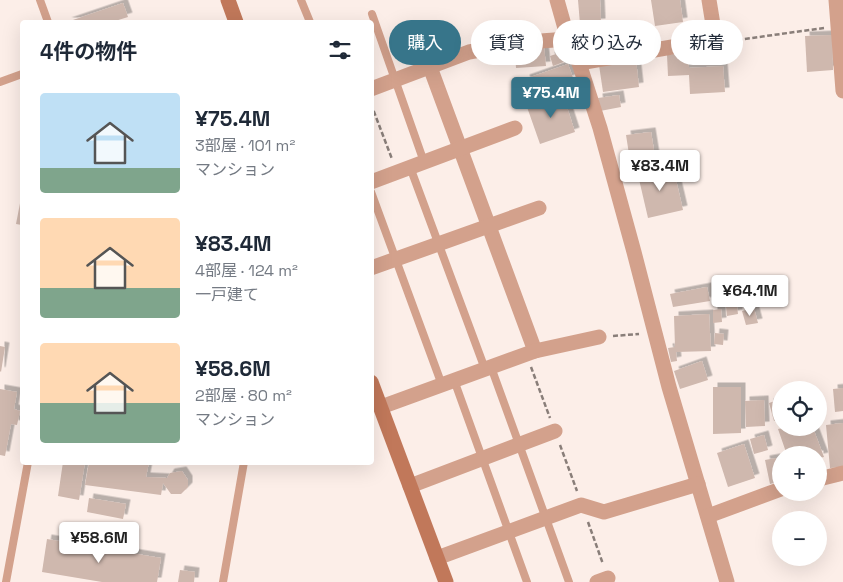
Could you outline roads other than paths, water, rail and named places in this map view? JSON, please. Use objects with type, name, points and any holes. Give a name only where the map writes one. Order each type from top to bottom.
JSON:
[{"type":"street","points":[[228,0],[235,20]]},
{"type":"street","points":[[557,0],[563,20]]},
{"type":"street","points":[[661,49],[716,43],[709,0]]},
{"type":"street","points":[[836,0],[840,26],[843,91]]},
{"type":"street","points":[[374,89],[469,52],[527,42],[553,40]]},
{"type":"street","points":[[580,65],[602,137],[668,387],[727,582]]},
{"type":"street","points":[[430,67],[489,226],[530,352]]},
{"type":"street","points":[[374,181],[515,128]]},
{"type":"street","points":[[374,267],[539,208]]},
{"type":"street","points":[[381,407],[530,352],[599,337]]},
{"type":"street","points":[[374,390],[446,582]]},
{"type":"street","points":[[410,486],[555,431]]},
{"type":"street","points":[[827,477],[843,473]]},
{"type":"street","points":[[437,558],[582,505],[604,512],[698,484]]},
{"type":"street","points":[[708,516],[772,492]]},
{"type":"lane","points":[[40,0],[47,20]]},
{"type":"lane","points":[[301,0],[309,20]]},
{"type":"lane","points":[[372,14],[424,162]]},
{"type":"lane","points":[[0,82],[20,75]]},
{"type":"lane","points":[[403,170],[438,244],[519,444],[569,582]]},
{"type":"lane","points":[[374,200],[396,259],[482,459],[527,582]]},
{"type":"lane","points":[[6,582],[27,465]]},
{"type":"lane","points":[[223,582],[243,465]]}]
